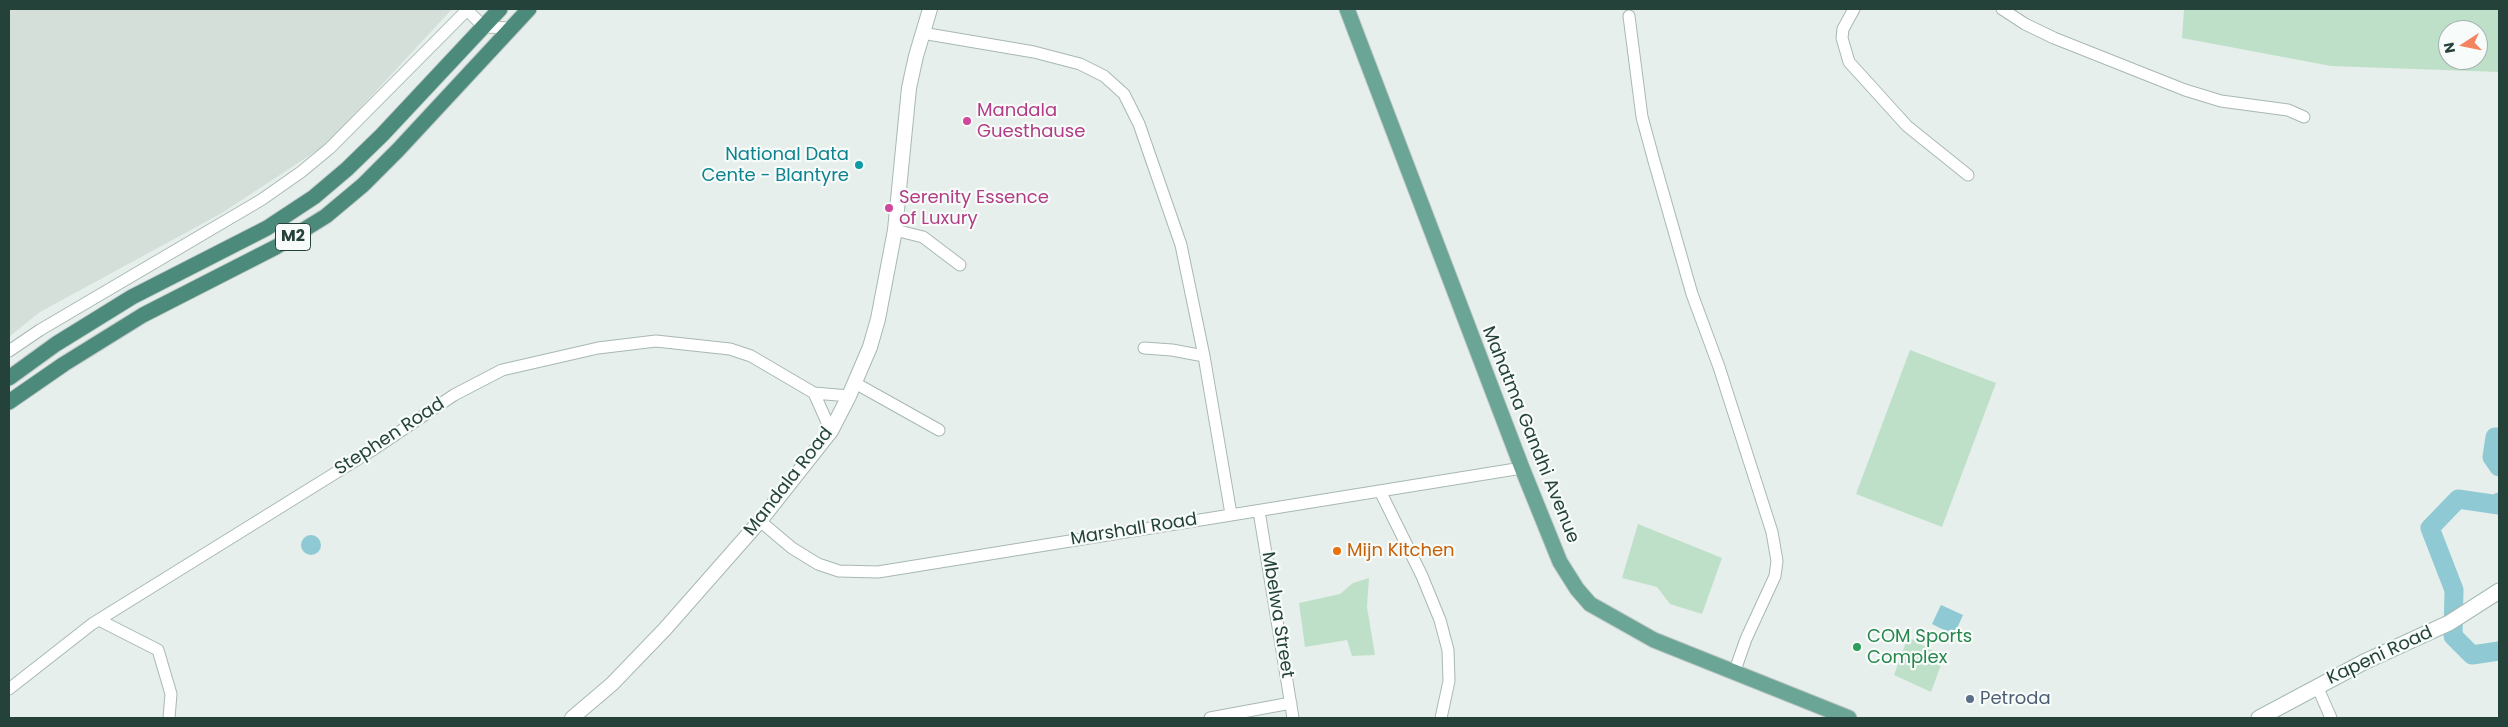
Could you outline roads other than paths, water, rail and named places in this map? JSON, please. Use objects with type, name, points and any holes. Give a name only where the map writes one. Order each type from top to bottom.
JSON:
[{"type":"highway","name":"M2","points":[[9,378],[56,344],[132,297],[266,228],[314,196],[347,169],[382,136],[500,9]]},
{"type":"highway","name":"M2","points":[[9,402],[64,364],[143,314],[276,247],[326,216],[363,185],[398,150],[530,9]]},
{"type":"main road","name":"Mahatma Gandhi Avenue","points":[[1347,9],[1522,468],[1560,562],[1577,589],[1590,604],[1654,640],[1849,718]]},
{"type":"main road","name":"Kapeni Road","points":[[2259,718],[2317,686],[2449,623],[2499,591]]},
{"type":"street","points":[[9,351],[40,330],[261,200],[301,172],[330,148],[467,9],[484,27],[512,28]]},
{"type":"street","name":"Mandala Road","points":[[572,718],[612,684],[652,643],[760,521],[831,432],[850,396],[870,347],[878,319],[896,230],[909,88],[922,33],[930,9]]},
{"type":"street","points":[[1854,9],[1845,24],[1842,38],[1849,62],[1907,126],[1968,175]]},
{"type":"street","points":[[2002,9],[2054,38],[2185,90],[2221,101],[2288,110],[2304,117]]},
{"type":"street","points":[[1629,16],[1642,117],[1658,179],[1692,294],[1719,367],[1764,506],[1772,532],[1777,561],[1775,576],[1746,639],[1734,673]]},
{"type":"street","points":[[922,33],[1034,52],[1080,64],[1104,76],[1124,94],[1142,133],[1181,245],[1204,356],[1231,514]]},
{"type":"street","points":[[896,230],[923,237],[960,265]]},
{"type":"street","name":"Stephen Road","points":[[9,690],[99,620],[374,449],[454,395],[502,370],[598,348],[656,341],[730,349],[751,356],[814,393],[850,396]]},
{"type":"street","points":[[1144,348],[1172,350],[1204,356]]},
{"type":"street","points":[[855,383],[939,430]]},
{"type":"street","points":[[814,393],[831,432]]},
{"type":"street","name":"Marshall Road","points":[[760,521],[792,548],[818,564],[839,571],[878,572],[1522,468]]},
{"type":"street","points":[[1380,490],[1422,576],[1440,620],[1448,650],[1449,681],[1441,718]]},
{"type":"street","name":"Mbelwa Street","points":[[1259,511],[1293,718]]},
{"type":"street","points":[[99,620],[158,650],[171,694],[169,718]]},
{"type":"street","points":[[2317,686],[2331,718]]},
{"type":"street","points":[[1210,718],[1291,704]]},
{"type":"water","points":[[311,535],[318,538],[321,545],[318,552],[311,555],[304,552],[301,545],[304,538]]},
{"type":"water","points":[[1941,605],[1963,615],[1954,635],[1932,624]]},
{"type":"waterway","points":[[2499,437],[2495,437],[2492,457],[2499,467]]},
{"type":"waterway","points":[[2499,502],[2499,505],[2458,499],[2430,528],[2454,590],[2453,636],[2472,655],[2499,651]]},
{"type":"place","name":"Mandala Guesthause","points":[[967,121]]},
{"type":"place","name":"National Data Cente - Blantyre","points":[[859,165]]},
{"type":"place","name":"Serenity Essence of Luxury","points":[[889,208]]},
{"type":"place","name":"Mijn Kitchen","points":[[1337,551]]},
{"type":"place","name":"COM Sports Complex","points":[[1857,647]]},
{"type":"place","name":"Petroda","points":[[1970,699]]}]
